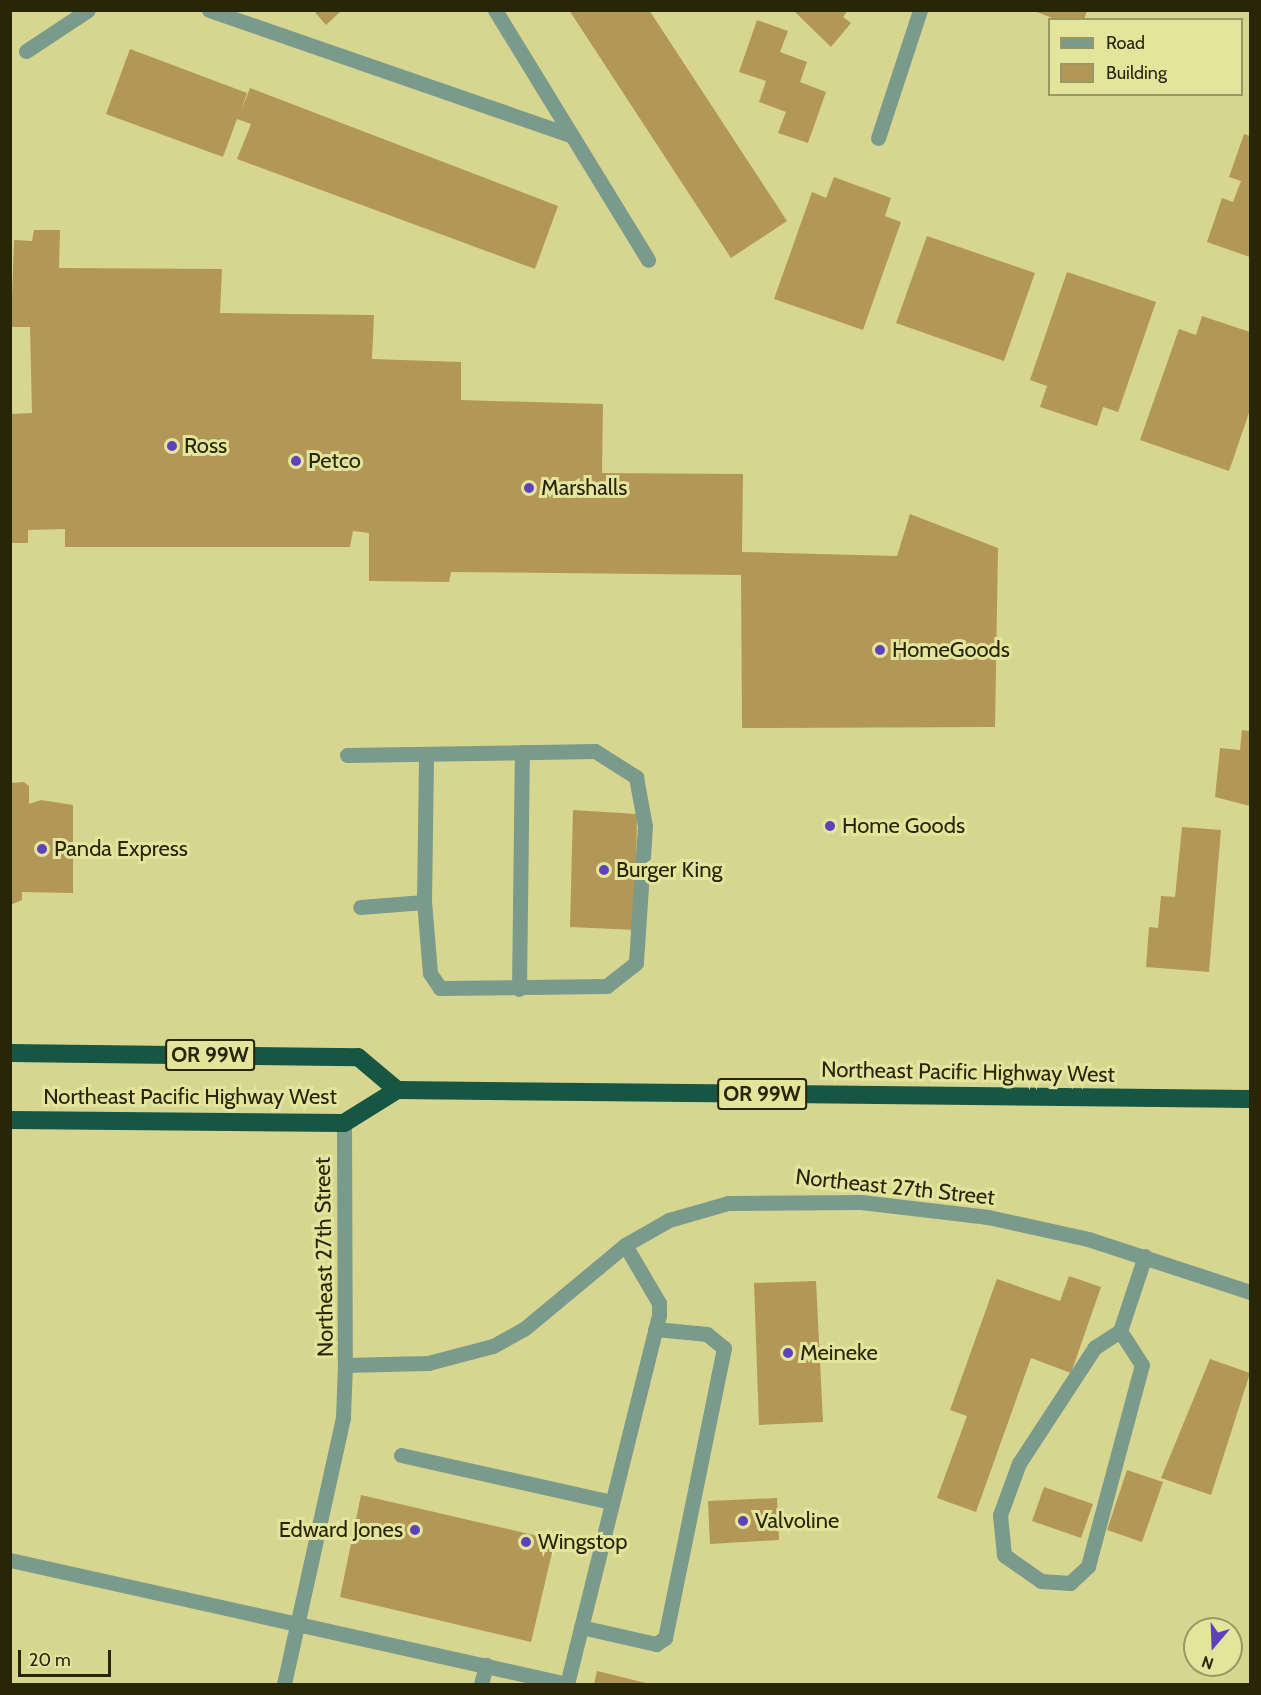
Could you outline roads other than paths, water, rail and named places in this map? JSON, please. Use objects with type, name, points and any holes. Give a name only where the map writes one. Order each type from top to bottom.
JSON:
[{"type":"highway","name":"Northeast Pacific Highway West","points":[[10,1053],[358,1057],[397,1090]]},
{"type":"highway","name":"Northeast Pacific Highway West","points":[[10,1120],[344,1123],[397,1090],[1251,1099]]},
{"type":"street","points":[[26,51],[88,10]]},
{"type":"street","points":[[209,10],[572,136]]},
{"type":"street","points":[[495,10],[648,260]]},
{"type":"street","points":[[878,138],[920,10]]},
{"type":"street","points":[[347,755],[595,751],[636,777],[645,826],[636,963],[607,986],[519,989],[440,988],[430,973],[424,902],[426,754]]},
{"type":"street","points":[[519,989],[522,752]]},
{"type":"street","points":[[360,907],[424,902]]},
{"type":"street","name":"Northeast 27th Street","points":[[344,1123],[345,1365],[428,1363],[493,1346],[524,1329],[625,1245],[669,1220],[728,1203],[788,1199],[988,1217],[1145,1256],[1251,1292]]},
{"type":"street","points":[[10,1560],[299,1622],[567,1684],[655,1329],[659,1303],[625,1245]]},
{"type":"street","points":[[1120,1332],[1142,1365],[1088,1566],[1070,1583],[1041,1581],[1004,1555],[1000,1515],[1019,1463],[1095,1347],[1120,1332],[1145,1256]]},
{"type":"street","points":[[581,1627],[656,1644],[665,1638],[724,1347],[707,1334],[655,1329]]},
{"type":"street","points":[[284,1684],[343,1417],[345,1365]]},
{"type":"street","points":[[400,1455],[612,1502]]},
{"type":"street","points":[[481,1684],[486,1665]]},
{"type":"place","name":"Ross","points":[[172,446]]},
{"type":"place","name":"Petco","points":[[296,461]]},
{"type":"place","name":"Marshalls","points":[[529,488]]},
{"type":"place","name":"HomeGoods","points":[[880,650]]},
{"type":"place","name":"Home Goods","points":[[830,826]]},
{"type":"place","name":"Panda Express","points":[[42,849]]},
{"type":"place","name":"Burger King","points":[[604,870]]},
{"type":"place","name":"Meineke","points":[[788,1353]]},
{"type":"place","name":"Valvoline","points":[[743,1521]]},
{"type":"place","name":"Edward Jones","points":[[415,1530]]},
{"type":"place","name":"Wingstop","points":[[526,1542]]}]
